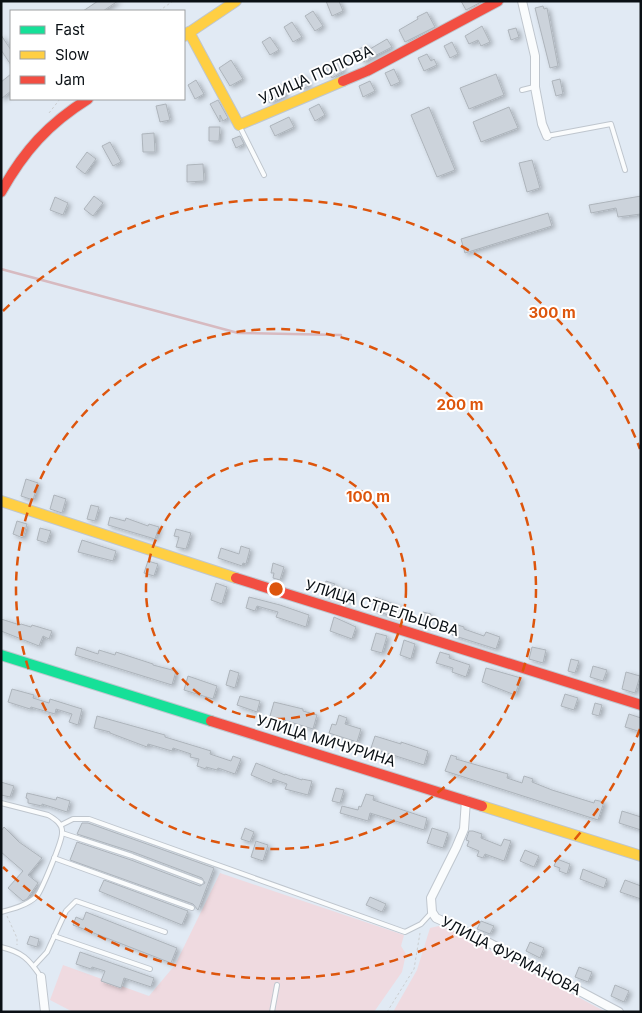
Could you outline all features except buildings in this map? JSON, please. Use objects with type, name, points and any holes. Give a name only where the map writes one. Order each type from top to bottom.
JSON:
[{"type":"street","points":[[236,1],[186,34],[239,125]]},
{"type":"street","name":"УЛИЦА ПОПОВА","points":[[239,125],[366,71],[498,1]]},
{"type":"street","points":[[522,1],[535,56],[535,87],[542,124],[547,136]]},
{"type":"street","points":[[1,192],[18,162],[36,140],[50,126],[87,100]]},
{"type":"street","name":"УЛИЦА СТРЕЛЬЦОВА","points":[[1,501],[233,577],[641,705]]},
{"type":"street","name":"УЛИЦА МИЧУРИНА","points":[[1,655],[641,856]]},
{"type":"street","name":"УЛИЦА ФУРМАНОВА","points":[[466,800],[464,829],[431,898],[432,912],[436,918],[478,937],[619,1012]]},
{"type":"street","points":[[41,976],[45,1012]]},
{"type":"lane","points":[[522,90],[535,87]]},
{"type":"lane","points":[[547,136],[611,124],[625,170]]},
{"type":"lane","points":[[239,125],[264,175]]},
{"type":"lane","points":[[1,803],[48,815],[55,819],[62,833],[54,858],[37,895],[28,903],[3,912]]},
{"type":"lane","points":[[60,826],[72,819],[89,818],[405,932],[421,924],[432,912]]},
{"type":"lane","points":[[62,833],[201,882]]},
{"type":"lane","points":[[54,858],[192,908]]},
{"type":"lane","points":[[34,966],[47,952],[66,911],[76,901],[165,932]]},
{"type":"lane","points":[[54,936],[150,970]]},
{"type":"lane","points":[[1,947],[17,951],[34,966],[41,976]]},
{"type":"lane","points":[[272,1012],[278,985]]},
{"type":"path","points":[[160,10],[173,1]]},
{"type":"path","points":[[3,912],[17,938],[17,951]]},
{"type":"path","points":[[387,1012],[414,969],[421,924]]},
{"type":"shaded area","points":[[220,873],[404,935],[401,946],[406,954],[402,972],[374,1012],[73,1012],[50,1000],[63,965],[149,996],[175,965]]},
{"type":"shaded area","points":[[443,925],[606,1012],[393,1012],[417,970],[430,928]]},
{"type":"waterway","points":[[1,269],[238,333],[341,335]]},
{"type":"traffic: fast","points":[[1,655],[211,721]]},
{"type":"traffic: slow","points":[[185,35],[236,1]]},
{"type":"traffic: slow","points":[[189,32],[239,125],[343,81]]},
{"type":"traffic: slow","points":[[1,501],[236,578]]},
{"type":"traffic: slow","points":[[482,806],[641,856]]},
{"type":"traffic: jam","points":[[343,81],[367,71],[498,1]]},
{"type":"traffic: jam","points":[[1,192],[28,151],[38,140],[61,118],[86,100]]},
{"type":"traffic: jam","points":[[236,578],[641,705]]},
{"type":"traffic: jam","points":[[211,721],[482,806]]}]
